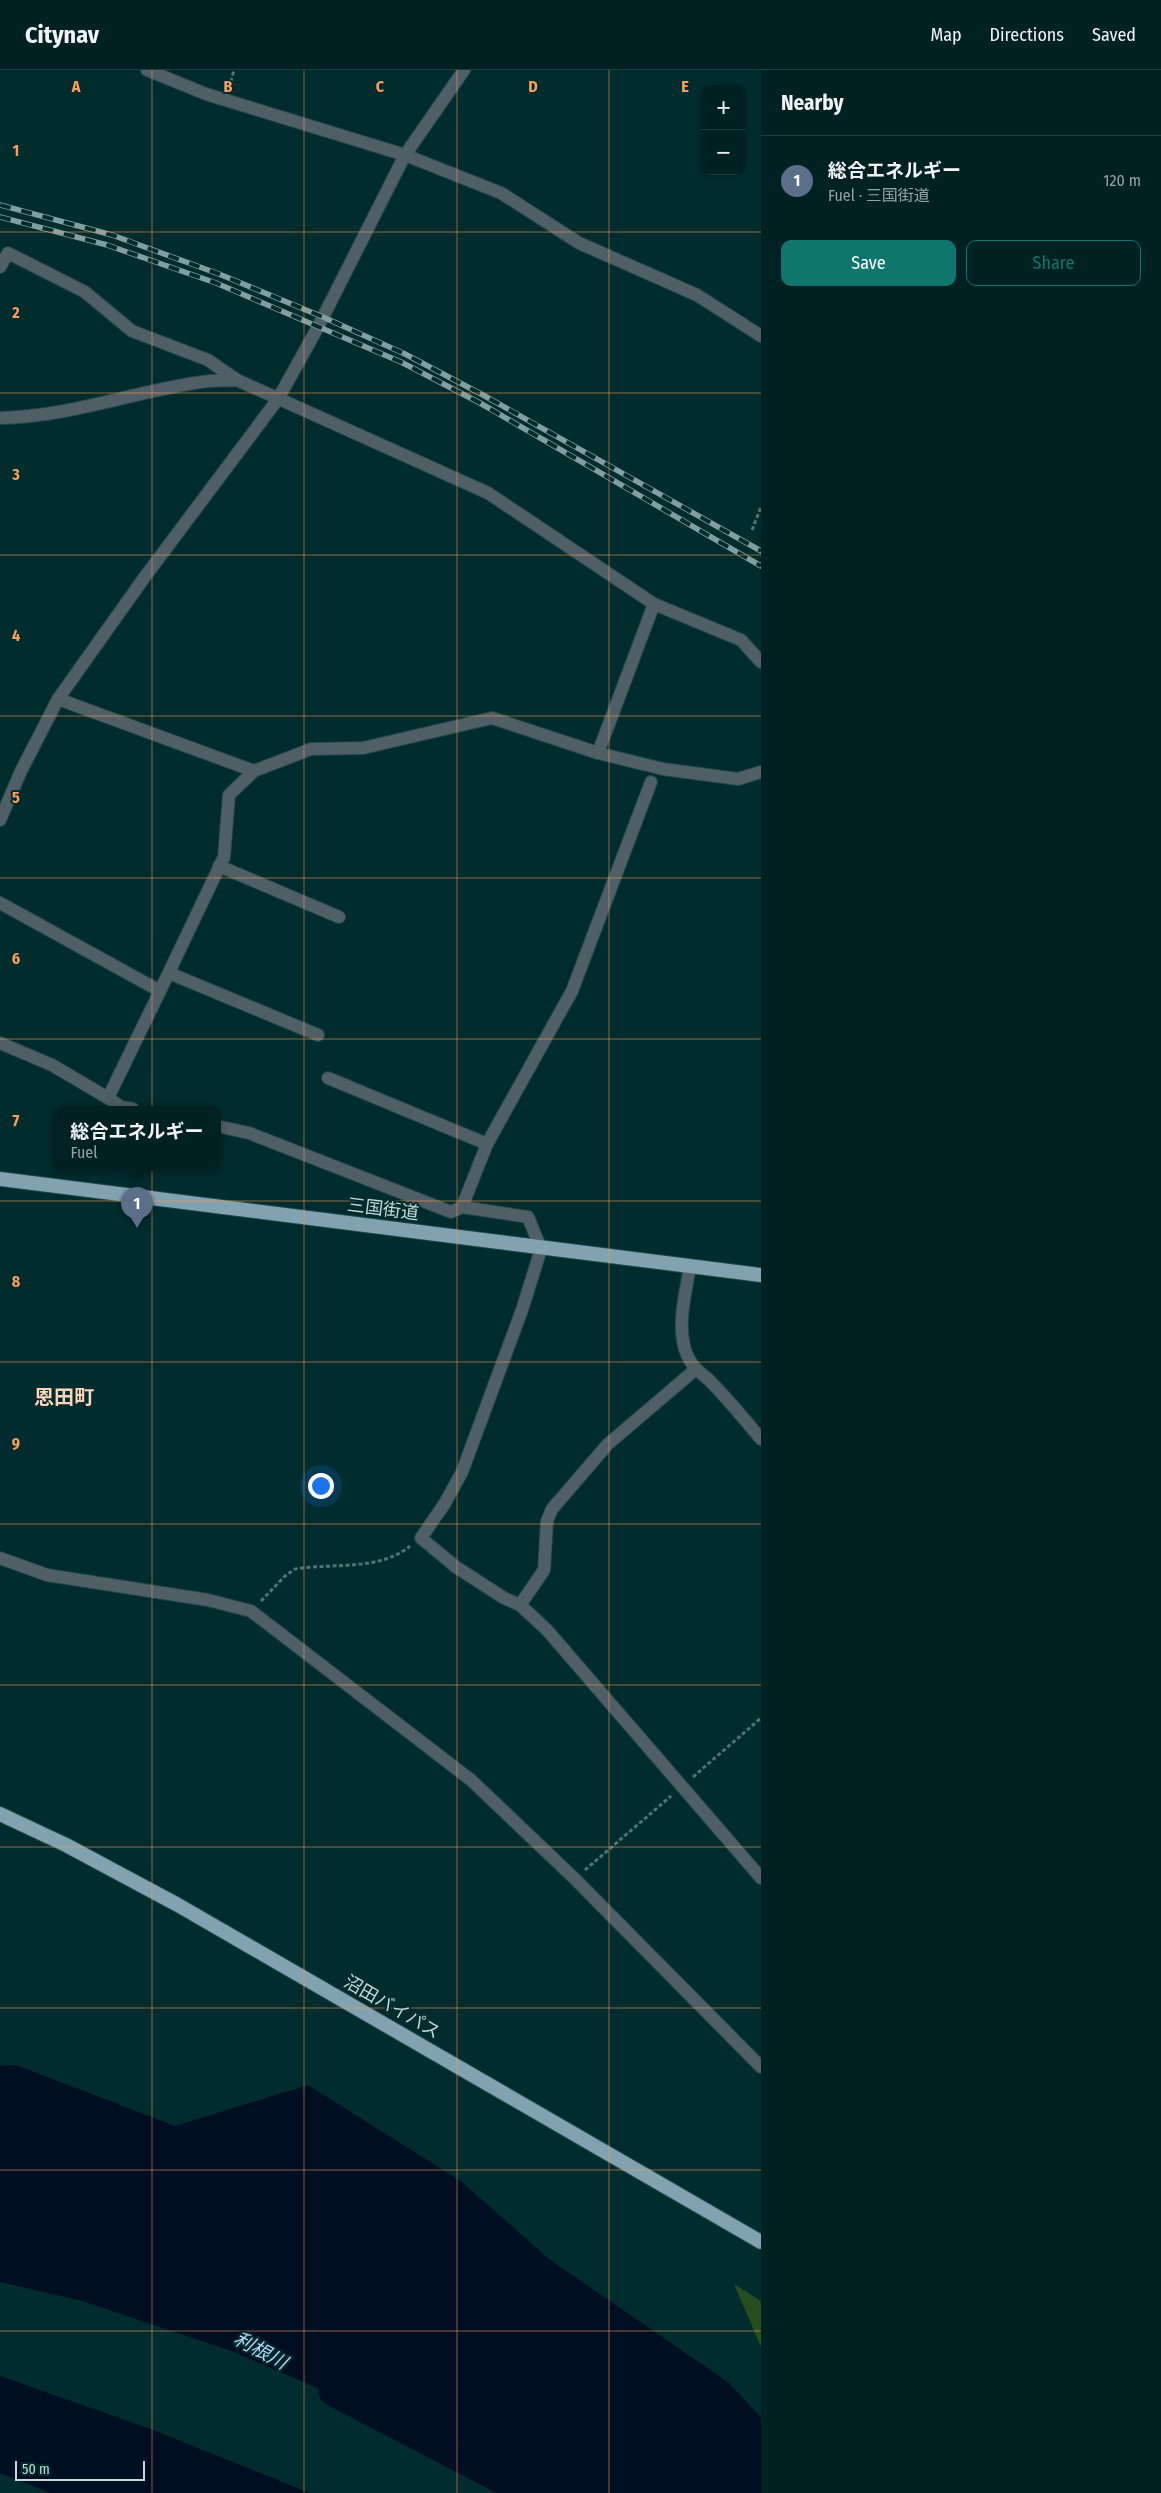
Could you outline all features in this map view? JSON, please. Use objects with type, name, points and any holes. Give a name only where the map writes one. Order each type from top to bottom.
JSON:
[{"type":"highway","name":"三国街道","points":[[0,1179],[761,1276]]},
{"type":"highway","name":"沼田バイパス","points":[[0,1814],[66,1845],[178,1905],[761,2242]]},
{"type":"street","points":[[147,70],[206,94],[405,155],[501,194],[579,243],[697,295],[761,336]]},
{"type":"street","points":[[0,820],[21,771],[58,699],[144,578],[278,399],[318,327],[405,155],[464,70]]},
{"type":"street","points":[[0,267],[8,253],[85,292],[132,331],[208,360],[237,380],[488,493],[654,604],[741,640],[761,662]]},
{"type":"street","points":[[0,418],[19,418],[196,382],[237,380]]},
{"type":"street","points":[[598,753],[654,604]]},
{"type":"street","points":[[58,699],[254,771]]},
{"type":"street","points":[[108,1098],[224,857],[229,795],[254,771],[311,749],[364,748],[492,718],[598,753],[663,769],[738,779],[761,772]]},
{"type":"street","points":[[462,1207],[487,1144],[572,992],[651,782]]},
{"type":"street","points":[[220,866],[339,917]]},
{"type":"street","points":[[0,903],[160,991]]},
{"type":"street","points":[[169,973],[318,1035]]},
{"type":"street","points":[[0,1043],[52,1065],[120,1106]]},
{"type":"street","points":[[328,1078],[487,1144]]},
{"type":"street","points":[[221,1127],[249,1133],[451,1212],[462,1207],[528,1217],[541,1249],[522,1310],[462,1472],[445,1502],[420,1538],[456,1567],[504,1598],[520,1605],[548,1630],[761,1878]]},
{"type":"street","points":[[690,1267],[684,1298],[683,1326],[687,1355],[696,1369],[709,1380],[761,1439]]},
{"type":"street","points":[[520,1605],[544,1570],[547,1522],[552,1509],[608,1444],[696,1369]]},
{"type":"street","points":[[0,1558],[47,1575],[208,1600],[252,1611],[471,1780],[575,1879],[761,2068]]},
{"type":"path","points":[[752,530],[761,507]]},
{"type":"path","points":[[252,1611],[285,1576],[295,1569],[386,1559],[402,1553],[420,1538]]},
{"type":"path","points":[[575,1879],[761,1718]]},
{"type":"green space","points":[[734,2284],[761,2301],[761,2347]]},
{"type":"water","points":[[16,2065],[175,2126],[308,2085],[462,2182],[549,2259],[729,2383],[761,2417],[761,2493],[541,2493],[519,2475],[234,2352],[82,2301],[0,2282],[0,2066]]},
{"type":"water","points":[[0,2376],[148,2428],[310,2493],[50,2493],[0,2473]]},
{"type":"waterway","name":"利根川","points":[[334,2391],[530,2493]]},
{"type":"railway","points":[[0,205],[112,235],[219,274],[323,317],[405,354],[483,395],[761,551]]},
{"type":"railway","points":[[0,217],[107,245],[216,283],[401,362],[480,403],[761,566]]},
{"type":"place","name":"総合エネルギー","points":[[137,1228]]},
{"type":"district","name":"恩田町","points":[[64,1397]]}]
